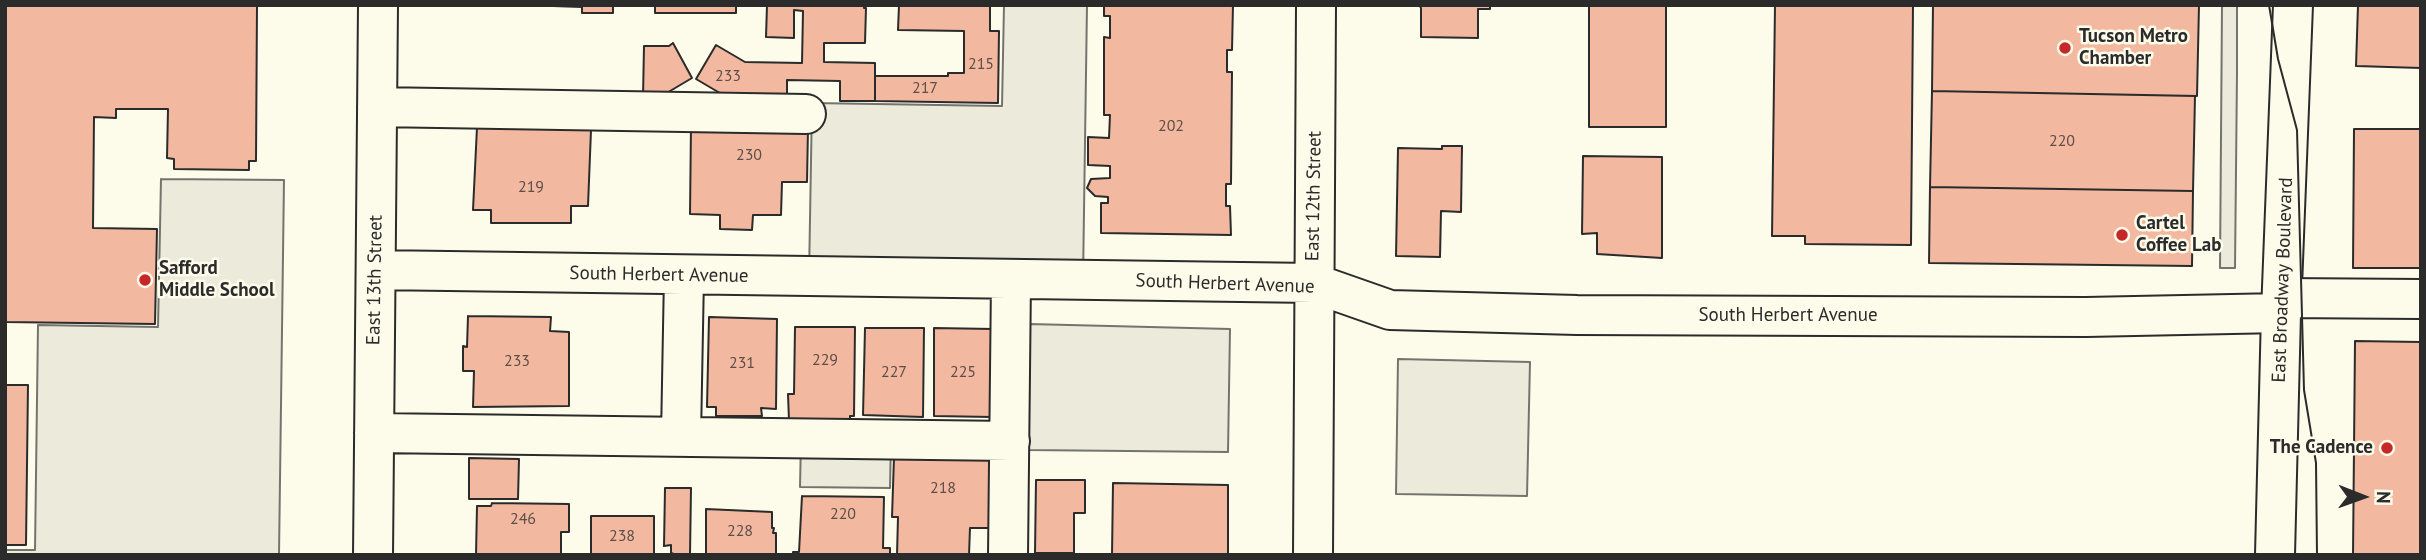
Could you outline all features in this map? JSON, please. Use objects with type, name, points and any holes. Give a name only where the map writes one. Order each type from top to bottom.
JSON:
[{"type":"street","name":"East 13th Street","points":[[373,555],[378,5]]},
{"type":"street","name":"East 12th Street","points":[[1313,555],[1316,5]]},
{"type":"street","name":"East Broadway Boulevard","points":[[2275,555],[2281,305],[2293,5]]},
{"type":"street","points":[[377,107],[806,114]]},
{"type":"street","name":"South Herbert Avenue","points":[[376,270],[1313,283],[1390,310],[1591,315],[2073,317],[2421,299]]},
{"type":"street","points":[[681,437],[684,275]]},
{"type":"street","points":[[1008,555],[1011,279]]},
{"type":"street","points":[[374,433],[1010,441]]},
{"type":"shaded area","points":[[1004,5],[1087,5],[1083,280],[809,277],[812,103],[1002,106]]},
{"type":"shaded area","points":[[2222,5],[2237,5],[2235,268],[2220,268]]},
{"type":"shaded area","points":[[161,179],[284,180],[279,555],[5,555],[5,550],[35,550],[38,325],[158,327]]},
{"type":"shaded area","points":[[1029,324],[1230,329],[1228,452],[1027,450]]},
{"type":"shaded area","points":[[1398,359],[1530,362],[1527,496],[1396,494]]},
{"type":"shaded area","points":[[801,439],[891,440],[890,488],[800,487]]},
{"type":"building","points":[[5,5],[257,5],[256,161],[249,161],[249,170],[174,169],[174,159],[167,158],[168,109],[116,109],[116,118],[94,117],[93,228],[157,229],[155,324],[5,322]]},
{"type":"building","points":[[524,5],[613,5],[613,13],[582,13],[582,7]]},
{"type":"building","points":[[655,5],[736,5],[736,13],[655,13]]},
{"type":"building","points":[[767,5],[864,5],[865,43],[824,43],[824,62],[875,63],[875,101],[840,101],[840,81],[787,80],[787,100],[730,99],[696,79],[716,45],[745,62],[802,63],[803,11],[794,10],[794,38],[766,37]]},
{"type":"building","points":[[899,5],[990,5],[990,31],[999,31],[998,103],[875,101],[875,76],[948,76],[948,73],[964,73],[964,31],[898,30]]},
{"type":"building","points":[[1104,5],[1233,5],[1232,50],[1227,50],[1227,72],[1232,72],[1231,184],[1226,184],[1226,206],[1230,206],[1231,235],[1101,233],[1101,203],[1108,203],[1108,197],[1095,196],[1087,188],[1091,179],[1110,178],[1110,166],[1088,165],[1088,137],[1109,138],[1110,115],[1104,115],[1104,37],[1110,38],[1110,16],[1104,16]]},
{"type":"building","points":[[1419,5],[1490,5],[1490,9],[1478,9],[1478,38],[1421,37]]},
{"type":"building","points":[[1589,5],[1666,5],[1666,127],[1589,127]]},
{"type":"building","points":[[1775,5],[1913,5],[1911,245],[1805,244],[1805,236],[1772,236]]},
{"type":"building","name":"Tucson Metro Chamber","points":[[1933,5],[2199,5],[2197,96],[1932,91]]},
{"type":"building","points":[[2358,5],[2421,5],[2421,68],[2356,66]]},
{"type":"building","points":[[673,43],[692,78],[660,97],[643,97],[644,46],[669,46]]},
{"type":"building","points":[[1932,91],[2195,96],[2193,191],[1930,187]]},
{"type":"building","points":[[588,123],[588,130],[591,130],[588,206],[571,206],[571,223],[491,223],[491,210],[473,210],[477,127]]},
{"type":"building","points":[[691,125],[808,128],[807,182],[782,182],[781,215],[753,215],[752,230],[720,229],[720,215],[690,214]]},
{"type":"building","points":[[2354,129],[2421,129],[2421,268],[2353,268]]},
{"type":"building","points":[[1442,146],[1462,146],[1461,212],[1441,211],[1440,257],[1396,256],[1398,148],[1442,149]]},
{"type":"building","points":[[1583,156],[1662,157],[1662,258],[1597,254],[1597,233],[1582,234]]},
{"type":"building","points":[[1930,187],[2193,191],[2192,266],[1929,263]]},
{"type":"building","points":[[468,316],[551,317],[550,331],[569,332],[569,406],[473,407],[474,371],[463,371],[463,346],[467,347]]},
{"type":"building","points":[[709,317],[777,319],[776,409],[761,408],[762,416],[716,416],[716,407],[707,407]]},
{"type":"building","points":[[795,327],[855,327],[854,416],[850,416],[850,423],[789,421],[788,394],[794,394]]},
{"type":"building","points":[[865,328],[924,328],[923,417],[863,415]]},
{"type":"building","points":[[934,328],[993,329],[992,417],[934,416]]},
{"type":"building","name":"The Cadence","points":[[2355,341],[2421,342],[2421,555],[2353,555]]},
{"type":"building","points":[[5,385],[28,385],[26,545],[5,545]]},
{"type":"building","points":[[894,457],[993,458],[992,528],[970,528],[969,555],[897,555],[898,517],[892,517]]},
{"type":"building","points":[[469,458],[519,459],[518,499],[469,499]]},
{"type":"building","points":[[1036,480],[1085,480],[1085,513],[1074,513],[1074,553],[1035,553]]},
{"type":"building","points":[[1113,483],[1228,485],[1228,555],[1112,555]]},
{"type":"building","points":[[665,488],[691,488],[690,555],[671,553],[671,545],[664,546]]},
{"type":"building","points":[[802,496],[884,497],[883,548],[890,548],[890,555],[793,555],[793,552],[799,552]]},
{"type":"building","points":[[492,503],[569,504],[569,532],[561,532],[561,555],[476,555],[477,506],[491,506]]},
{"type":"building","points":[[706,509],[772,512],[776,555],[706,555]]},
{"type":"building","points":[[591,516],[654,516],[654,555],[591,555]]},
{"type":"tram line","points":[[2269,5],[2278,59],[2297,130],[2304,390],[2316,463],[2317,555]]},
{"type":"place","name":"Tucson Metro Chamber","points":[[2065,48]]},
{"type":"place","name":"Cartel Coffee Lab","points":[[2122,235]]},
{"type":"place","name":"Safford Middle School","points":[[145,280]]},
{"type":"place","name":"The Cadence","points":[[2387,448]]}]
